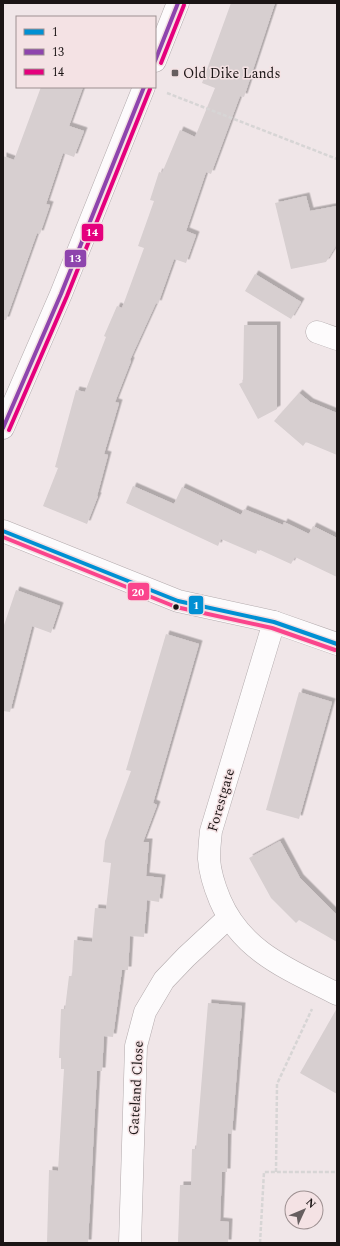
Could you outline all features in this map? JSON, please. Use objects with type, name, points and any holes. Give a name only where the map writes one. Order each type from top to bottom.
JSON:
[{"type":"street","points":[[156,58],[178,3]]},
{"type":"street","points":[[3,428],[61,294],[154,89]]},
{"type":"street","points":[[317,332],[337,339]]},
{"type":"street","points":[[3,531],[178,601],[274,622],[337,644]]},
{"type":"street","name":"Forestgate","points":[[274,622],[211,831],[209,859],[215,888],[228,918],[242,936],[275,963],[330,990]]},
{"type":"street","name":"Gateland Close","points":[[130,1243],[136,1046],[145,1012],[164,980],[186,957],[228,918]]},
{"type":"path","points":[[154,89],[337,159]]},
{"type":"path","points":[[276,1172],[276,1084],[330,990]]},
{"type":"path","points":[[260,1243],[264,1172],[337,1172]]},
{"type":"building","points":[[231,3],[275,3],[244,97],[240,96],[211,174],[206,172],[186,231],[196,235],[186,263],[174,259],[158,304],[156,303],[130,360],[131,361],[115,402],[119,403],[104,454],[108,455],[98,496],[87,524],[43,506],[58,468],[55,467],[76,390],[85,392],[106,337],[104,336],[117,306],[122,308],[144,248],[138,246],[154,201],[150,200],[159,172],[162,173],[180,130],[195,137],[215,88],[202,83]]},
{"type":"building","points":[[41,88],[83,88],[69,126],[84,131],[74,157],[63,153],[46,204],[50,205],[40,234],[37,233],[6,320],[3,320],[3,156],[14,160]]},
{"type":"building","points":[[306,196],[310,211],[337,206],[337,244],[326,262],[291,269],[275,203]]},
{"type":"building","points":[[255,274],[301,302],[291,319],[245,291]]},
{"type":"building","points":[[244,325],[277,325],[277,409],[258,419],[239,384],[243,382]]},
{"type":"building","points":[[299,393],[310,402],[337,413],[337,455],[306,442],[303,446],[274,421]]},
{"type":"building","points":[[133,486],[174,504],[182,487],[241,515],[244,509],[283,525],[284,522],[309,534],[313,526],[337,538],[337,577],[295,557],[291,564],[258,549],[256,554],[221,539],[218,546],[126,503]]},
{"type":"building","points":[[16,590],[60,606],[51,633],[32,626],[10,712],[3,711],[3,628]]},
{"type":"building","points":[[166,634],[199,644],[153,803],[157,805],[143,842],[149,842],[146,876],[162,878],[159,902],[147,900],[144,937],[130,936],[128,970],[122,970],[113,1037],[104,1036],[102,1071],[97,1071],[88,1243],[47,1243],[49,1170],[58,1171],[64,1069],[61,1069],[61,1058],[59,1058],[61,1009],[65,1009],[69,976],[72,976],[74,940],[92,942],[95,908],[106,909],[111,863],[103,862],[105,841],[131,771],[126,770]]},
{"type":"building","points":[[299,692],[332,702],[299,819],[266,810]]},
{"type":"building","points":[[280,841],[300,878],[337,915],[337,942],[299,920],[296,923],[271,898],[249,858]]},
{"type":"building","points":[[208,1003],[242,1006],[232,1134],[228,1133],[227,1172],[222,1172],[220,1221],[229,1222],[228,1243],[178,1242],[180,1185],[191,1185],[192,1149],[196,1149]]},
{"type":"building","points":[[337,1008],[337,1094],[300,1073]]},
{"type":"transit line","name":"13","points":[[156,58],[178,3]]},
{"type":"transit line","name":"14","points":[[161,63],[184,5]]},
{"type":"transit line","name":"13","points":[[3,428],[61,294],[144,88]]},
{"type":"transit line","name":"14","points":[[9,430],[67,296],[150,89]]},
{"type":"transit line","name":"1","points":[[3,531],[178,601],[274,622],[337,644]]},
{"type":"transit line","name":"20","points":[[3,537],[176,607],[272,628],[335,650]]},
{"type":"place","name":"Old Dike Lands","points":[[175,73]]}]
